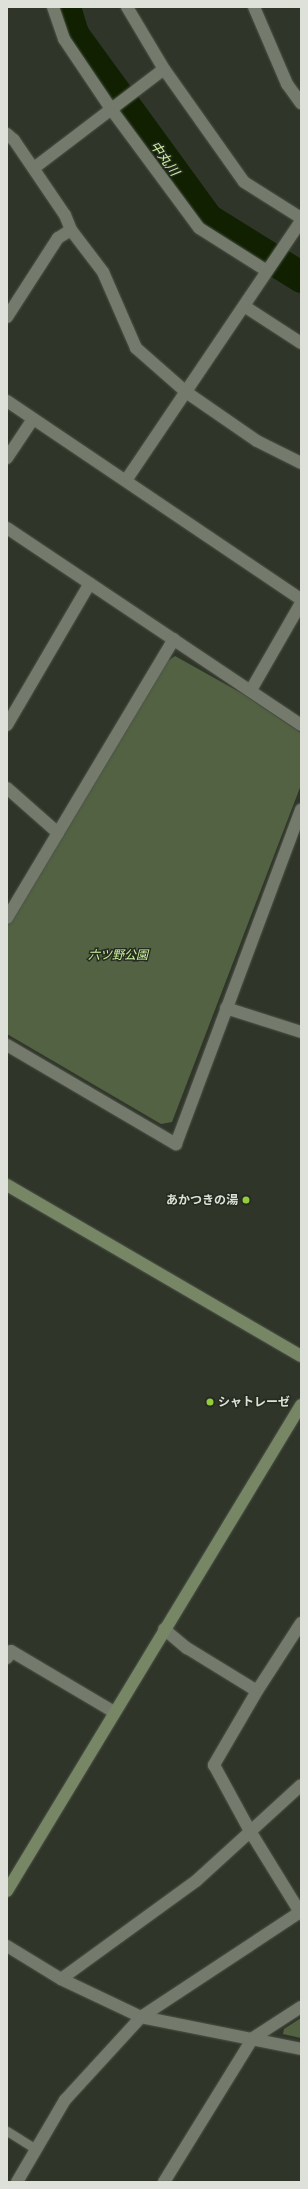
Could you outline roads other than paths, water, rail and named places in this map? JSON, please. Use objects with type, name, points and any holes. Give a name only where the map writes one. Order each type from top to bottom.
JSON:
[{"type":"street","points":[[53,7],[64,39],[111,109],[199,228],[269,268]]},
{"type":"street","points":[[127,7],[164,69],[244,182],[301,219],[127,479]]},
{"type":"street","points":[[254,7],[287,84],[301,104]]},
{"type":"street","points":[[34,168],[164,69]]},
{"type":"street","points":[[7,134],[34,168],[65,215],[70,230],[103,272],[136,348],[186,392],[257,441],[301,463]]},
{"type":"street","points":[[7,317],[58,238],[70,230]]},
{"type":"street","points":[[244,306],[301,343]]},
{"type":"street","points":[[7,401],[127,479],[301,599]]},
{"type":"street","points":[[7,458],[34,419]]},
{"type":"street","points":[[8,530],[251,690],[301,725]]},
{"type":"street","points":[[7,725],[90,583]]},
{"type":"street","points":[[251,690],[301,603]]},
{"type":"street","points":[[7,918],[174,639]]},
{"type":"street","points":[[7,788],[58,834]]},
{"type":"street","points":[[7,1045],[176,1144],[301,810]]},
{"type":"street","points":[[226,1008],[301,1032]]},
{"type":"street","points":[[7,1185],[301,1356]]},
{"type":"street","points":[[7,1891],[164,1629],[301,1405]]},
{"type":"street","points":[[17,2182],[65,2100],[141,2017],[300,1913],[250,1831],[214,1765],[257,1691],[301,1622]]},
{"type":"street","points":[[164,1629],[186,1648],[257,1691]]},
{"type":"street","points":[[7,1658],[11,1651],[114,1712]]},
{"type":"street","points":[[61,1978],[196,1881],[301,1785]]},
{"type":"street","points":[[7,1946],[61,1978],[141,2017],[253,2038],[301,2049]]},
{"type":"street","points":[[164,2182],[253,2038],[301,2007]]},
{"type":"lane","points":[[7,2131],[36,2149]]},
{"type":"waterway","name":"中丸川","points":[[65,7],[73,34],[208,219],[301,277]]},
{"type":"place","name":"あかつきの湯","points":[[246,1200]]},
{"type":"place","name":"シャトレーゼ","points":[[210,1402]]},
{"type":"park label","name":"六ツ野公園","points":[[118,955]]}]
